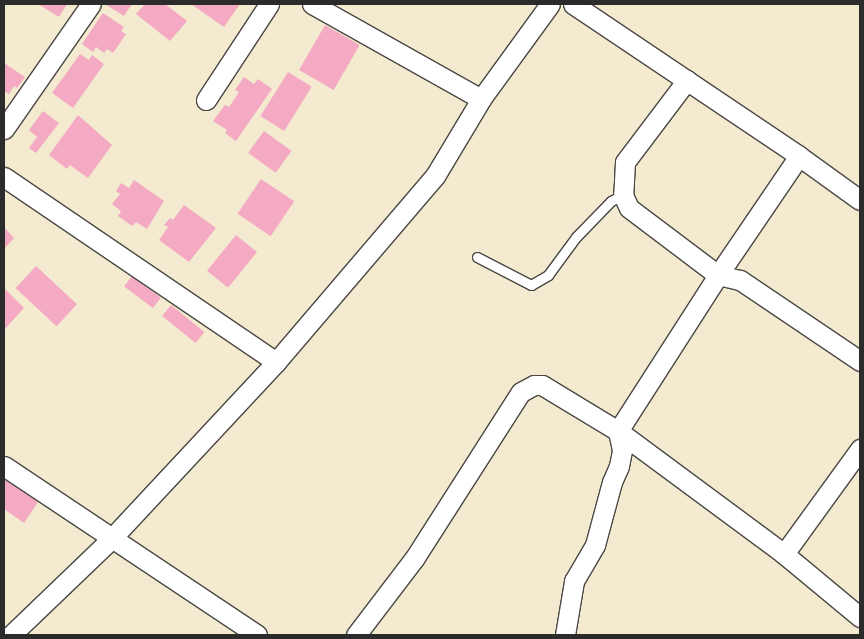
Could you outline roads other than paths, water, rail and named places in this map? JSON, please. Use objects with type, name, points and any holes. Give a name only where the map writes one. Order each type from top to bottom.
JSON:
[{"type":"street","points":[[4,129],[91,4]]},
{"type":"street","points":[[206,100],[268,4]]},
{"type":"street","points":[[312,4],[481,99]]},
{"type":"street","points":[[11,635],[112,538],[276,362],[435,176],[481,99],[550,4]]},
{"type":"street","points":[[573,4],[799,156],[860,200]]},
{"type":"street","points":[[687,80],[625,162],[623,195],[629,208],[718,275],[740,280],[860,361]]},
{"type":"street","points":[[565,635],[574,581],[595,546],[612,482],[619,466],[622,450],[618,431],[718,275],[799,156]]},
{"type":"street","points":[[4,177],[276,362]]},
{"type":"street","points":[[356,635],[414,559],[522,392],[527,387],[542,385],[618,431],[784,554],[860,617]]},
{"type":"street","points":[[784,554],[860,449]]},
{"type":"street","points":[[4,466],[257,635]]},
{"type":"lane","points":[[477,257],[531,285],[548,275],[576,237],[611,201],[623,195]]}]
